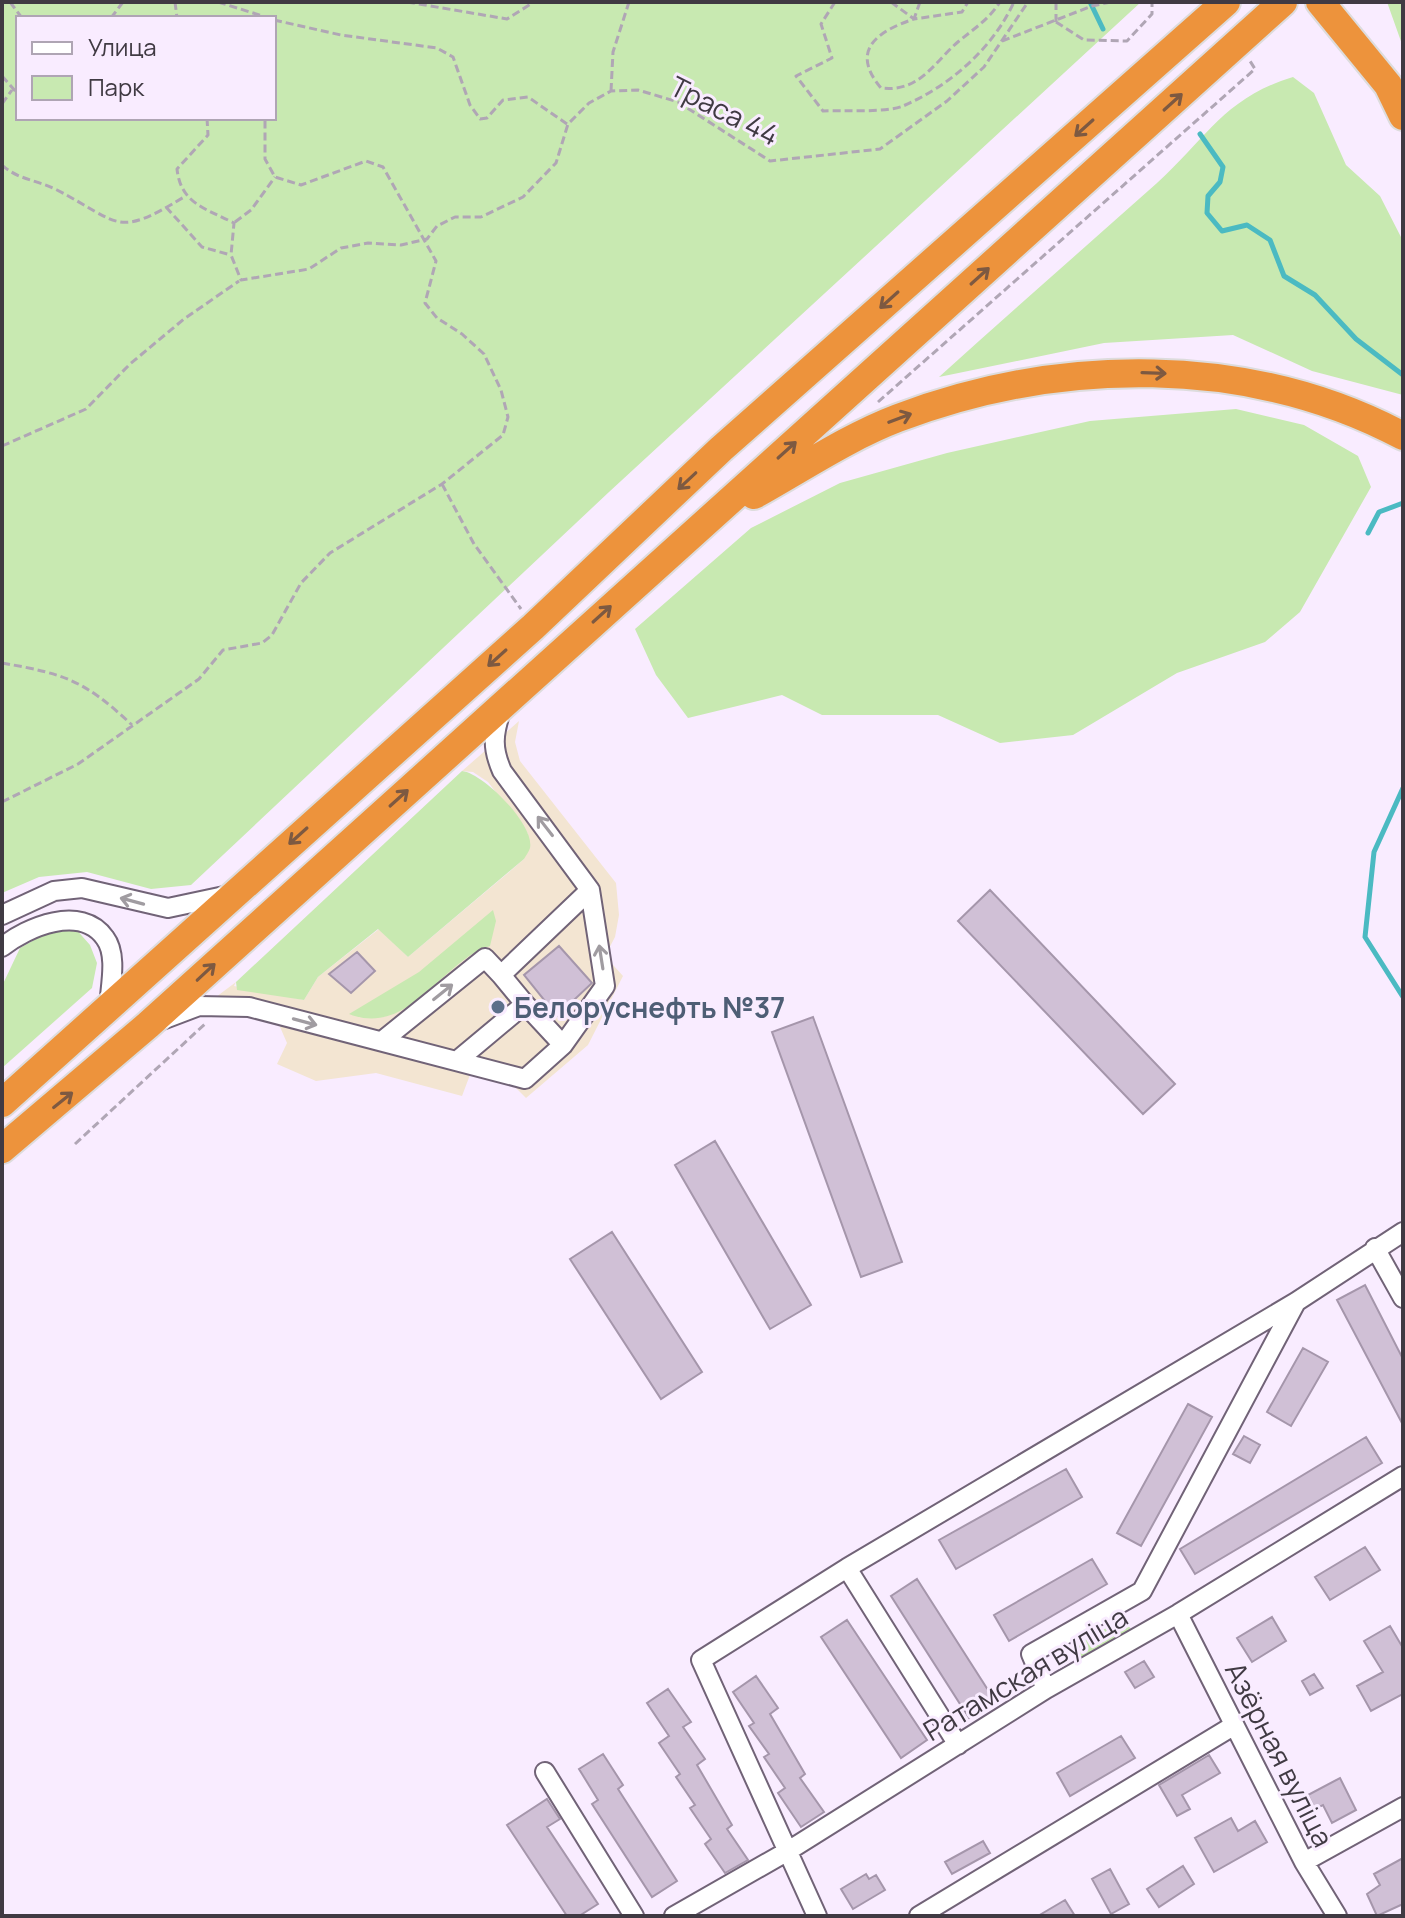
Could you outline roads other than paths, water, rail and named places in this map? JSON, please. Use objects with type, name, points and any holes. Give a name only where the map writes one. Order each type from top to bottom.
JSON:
[{"type":"highway","points":[[2,1103],[533,627],[721,449],[1226,2]]},
{"type":"highway","points":[[1320,2],[1388,85],[1403,116]]},
{"type":"highway","points":[[2,1149],[148,1025],[1274,10]]},
{"type":"highway","points":[[708,521],[895,419],[992,390],[1080,376],[1125,372],[1234,379],[1308,397],[1366,417],[1403,436]]},
{"type":"street","points":[[148,1025],[199,1006],[249,1007],[525,1079],[563,1045],[605,986],[590,890],[502,771],[493,751],[493,732],[503,704]]},
{"type":"street","points":[[2,915],[54,891],[82,888],[168,908],[235,893]]},
{"type":"street","points":[[501,975],[590,890]]},
{"type":"street","points":[[2,947],[18,934],[60,921],[79,922],[94,929],[105,938],[111,954],[109,1007]]},
{"type":"street","points":[[382,1041],[485,958],[563,1045]]},
{"type":"street","points":[[458,1060],[525,1004]]},
{"type":"street","points":[[817,1916],[701,1660],[847,1568],[1296,1302],[1403,1232]]},
{"type":"street","points":[[1375,1248],[1403,1298]]},
{"type":"street","points":[[1046,1689],[1031,1654],[1142,1591],[1296,1302]]},
{"type":"street","name":"Ратамская вуліца","points":[[674,1916],[788,1851],[1046,1689],[1178,1614],[1403,1476]]},
{"type":"street","points":[[847,1568],[958,1745]]},
{"type":"street","name":"Азёрная вуліца","points":[[1178,1614],[1331,1914]]},
{"type":"street","points":[[919,1916],[1233,1726]]},
{"type":"street","points":[[545,1772],[634,1916]]},
{"type":"street","points":[[1304,1862],[1403,1807]]},
{"type":"waterway","points":[[1090,2],[1103,29]]},
{"type":"waterway","points":[[1200,134],[1223,167],[1220,182],[1208,196],[1207,213],[1222,231],[1247,225],[1270,240],[1284,276],[1315,295],[1356,339],[1403,375]]},
{"type":"waterway","points":[[1368,533],[1379,512],[1403,503]]},
{"type":"waterway","points":[[1403,788],[1374,852],[1365,937],[1403,997]]},
{"type":"place","name":"Белоруснефть №37","points":[[498,1007]]}]
